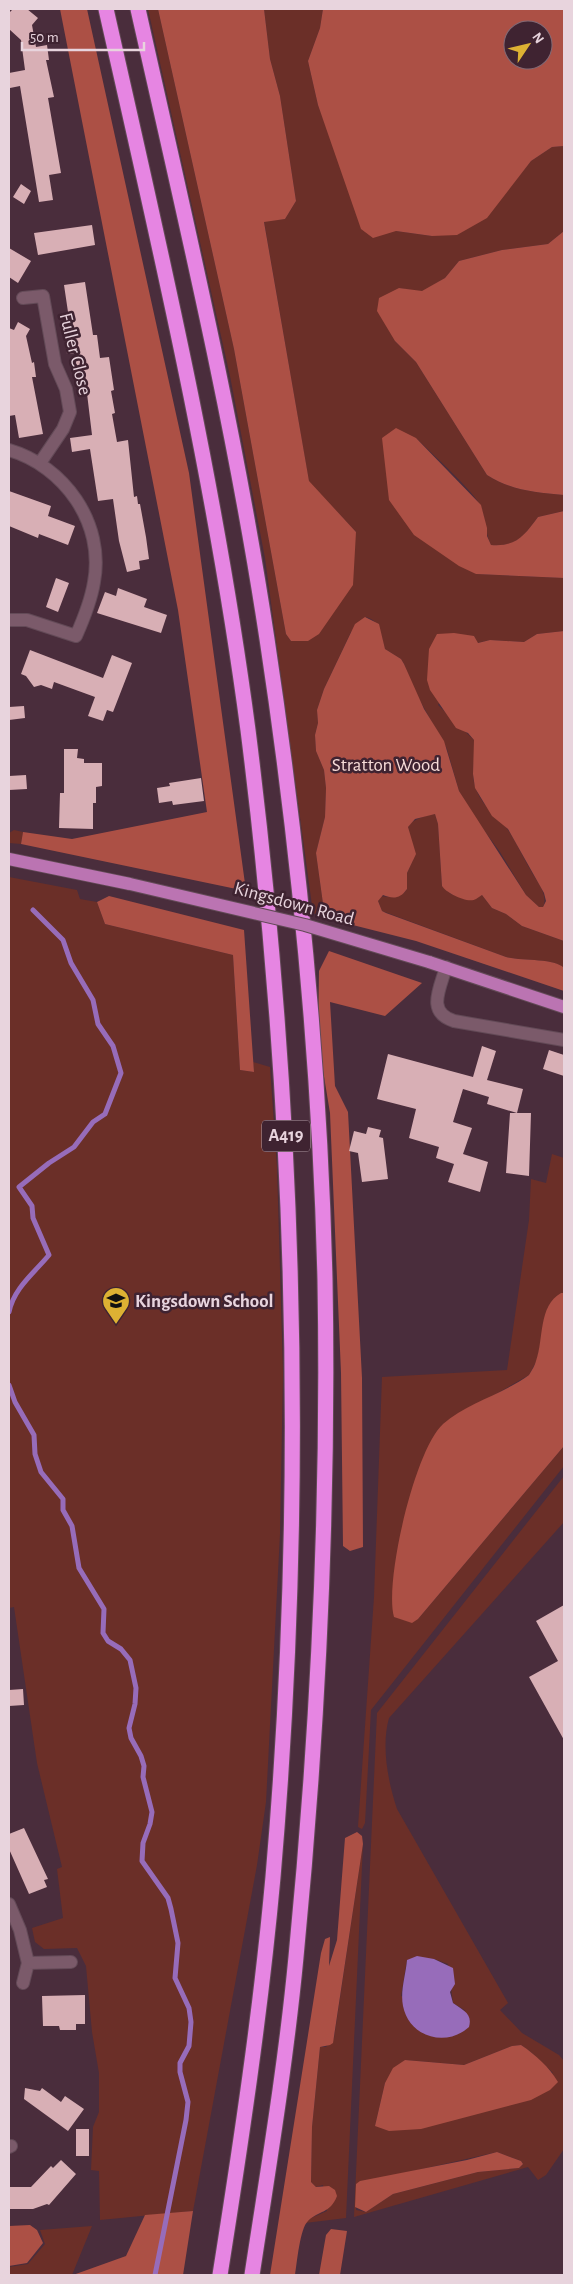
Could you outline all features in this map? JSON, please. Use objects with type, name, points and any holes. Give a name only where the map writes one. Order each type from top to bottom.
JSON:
[{"type":"highway","name":"A419","points":[[106,9],[183,358],[219,545],[247,726],[265,880],[283,1089],[288,1193],[293,1405],[292,1528],[280,1762],[273,1876],[260,1992],[249,2086],[220,2275]]},
{"type":"highway","name":"A419","points":[[138,9],[236,462],[267,639],[298,884],[317,1118],[324,1279],[324,1497],[314,1748],[296,1961],[272,2148],[252,2275]]},
{"type":"main road","name":"Kingsdown Road","points":[[9,859],[130,884],[305,925],[446,967],[564,1007]]},
{"type":"street","name":"Fuller Close","points":[[23,298],[43,296],[55,364],[70,402],[67,422],[40,464]]},
{"type":"street","points":[[9,450],[40,464],[64,483],[76,497],[83,512],[94,548],[94,580],[88,604],[76,636],[27,620],[9,620]]},
{"type":"street","points":[[446,967],[437,1004],[439,1013],[442,1016],[454,1021],[564,1040]]},
{"type":"street","points":[[9,1904],[20,1930],[28,1963],[23,1983]]},
{"type":"street","points":[[28,1963],[71,1962]]},
{"type":"shaded area","points":[[148,9],[158,9],[234,349],[286,634],[291,641],[308,641],[356,532],[309,482],[264,221],[285,219],[296,201],[280,96],[270,59],[264,9],[323,9],[320,28],[308,61],[318,105],[335,150],[396,231],[432,236],[513,183],[531,161],[552,147],[564,146],[564,231],[548,244],[502,250],[459,261],[445,278],[422,292],[399,288],[395,341],[416,362],[487,475],[515,488],[564,495],[564,511],[538,517],[524,535],[514,542],[491,545],[483,512],[477,500],[416,438],[476,574],[564,578],[564,631],[537,634],[524,642],[490,640],[477,643],[474,636],[438,705],[474,740],[473,775],[477,792],[514,840],[543,892],[543,907],[539,907],[526,895],[500,852],[475,818],[459,791],[447,749],[414,690],[404,664],[401,659],[385,649],[378,625],[366,617],[351,632],[324,689],[317,710],[316,751],[324,770],[326,788],[325,817],[316,853],[325,918],[313,913],[265,558],[230,376]]},
{"type":"shaded area","points":[[435,814],[438,824],[442,886],[451,894],[469,900],[482,895],[492,908],[506,914],[522,926],[564,941],[564,968],[545,961],[506,957],[382,911],[378,901],[380,896],[389,897],[404,893],[407,889],[407,873],[413,860],[408,827],[424,816]]},
{"type":"shaded area","points":[[14,830],[23,832],[21,844],[9,843],[9,833]]},
{"type":"shaded area","points":[[9,877],[77,890],[80,899],[97,902],[105,924],[233,955],[240,1070],[254,1072],[253,1062],[270,1067],[277,1167],[283,1373],[280,1534],[266,1802],[257,1865],[193,2211],[100,2220],[99,2171],[91,2170],[93,2127],[99,2112],[99,2073],[92,2032],[86,1966],[77,1948],[44,1949],[35,1942],[32,1928],[63,1918],[57,1869],[62,1867],[37,1763],[14,1607],[9,1608]]},
{"type":"shaded area","points":[[552,1154],[564,1158],[564,1293],[561,1293],[548,1307],[537,1360],[529,1375],[442,1425],[418,1619],[564,1446],[564,1466],[371,1710],[365,1823],[362,1829],[358,1827],[374,1597],[382,1377],[507,1370],[529,1220],[531,1179],[546,1183]]},
{"type":"shaded area","points":[[564,1476],[564,1522],[389,1718],[386,1752],[388,1776],[397,1809],[508,2003],[500,2010],[522,2033],[559,2055],[564,2061],[564,2149],[546,2175],[538,2180],[528,2167],[354,2217],[377,1713]],"holes":[[[434,1959],[448,1964],[453,2003],[466,2011],[401,1996],[407,1960]],[[521,2045],[553,2073],[375,2126],[385,2083],[405,2060],[464,2065],[512,2046]],[[497,2152],[521,2161],[523,2164],[519,2168],[478,2172],[393,2194],[366,2212],[356,2210],[356,2184]]]},
{"type":"shaded area","points":[[363,1844],[346,2218],[305,2223],[311,2218],[327,2211],[323,2185],[316,2187],[311,2182],[312,2127],[320,2047],[326,2047],[334,2038]]},
{"type":"shaded area","points":[[417,1956],[434,1959],[453,1968],[455,1984],[450,1992],[453,2003],[466,2012],[470,2022],[469,2027],[460,2033],[440,2038],[430,2036],[420,2032],[407,2017],[403,2006],[402,1994],[407,1960]]},
{"type":"shaded area","points":[[92,2226],[72,2275],[9,2275],[9,2267],[28,2264],[45,2244],[40,2230]]},
{"type":"green space","points":[[60,9],[87,9],[189,473],[246,891],[21,844],[23,832],[72,839],[207,812],[178,610]]},
{"type":"green space","points":[[158,9],[264,9],[270,59],[280,96],[296,201],[285,219],[264,222],[309,481],[356,532],[353,585],[319,634],[308,641],[291,641],[286,634],[234,349]]},
{"type":"green space","points":[[323,9],[564,9],[564,146],[552,147],[531,161],[487,218],[457,235],[432,236],[396,231],[373,238],[361,229],[318,105],[308,61],[320,28]]},
{"type":"green space","points":[[564,231],[564,495],[515,488],[487,475],[416,362],[395,341],[377,311],[379,298],[399,288],[422,291],[445,278],[459,261],[502,250],[548,244]]},
{"type":"green space","points":[[396,428],[416,438],[481,505],[487,528],[487,536],[491,545],[513,542],[524,535],[538,517],[564,511],[564,578],[476,574],[459,566],[414,535],[389,500],[382,438]]},
{"type":"green space","name":"Stratton Wood","points":[[365,617],[379,624],[385,649],[401,659],[404,664],[424,709],[444,741],[459,791],[526,895],[539,907],[543,907],[546,901],[544,893],[508,829],[492,816],[475,788],[473,774],[474,740],[468,733],[456,728],[430,690],[427,680],[429,649],[437,634],[454,633],[474,636],[478,643],[490,640],[524,642],[537,634],[564,631],[564,941],[522,926],[506,914],[492,908],[482,895],[476,899],[468,900],[452,895],[444,889],[442,886],[438,824],[435,814],[415,819],[408,827],[416,854],[407,873],[407,889],[399,896],[390,897],[383,895],[378,901],[382,911],[386,913],[506,957],[546,961],[560,965],[564,968],[564,991],[416,941],[325,918],[316,853],[325,817],[326,788],[324,770],[316,751],[317,710],[324,689],[355,624]]},
{"type":"green space","points":[[109,896],[244,930],[254,1072],[240,1070],[233,955],[105,924],[97,902]]},
{"type":"green space","points":[[329,951],[422,983],[385,1016],[330,1002],[335,1086],[348,1112],[362,1378],[363,1547],[350,1551],[343,1546],[341,1373],[330,1113],[318,1040],[319,971]]},
{"type":"green space","points":[[561,1293],[564,1293],[564,1446],[418,1619],[412,1623],[394,1617],[392,1600],[394,1576],[404,1517],[422,1460],[432,1438],[443,1424],[463,1410],[508,1388],[529,1375],[535,1364],[545,1314],[554,1299]]},
{"type":"green space","points":[[357,1832],[362,1836],[363,1844],[333,2043],[320,2047],[312,2127],[311,2182],[316,2187],[329,2186],[335,2190],[337,2196],[328,2209],[312,2218],[305,2225],[295,2275],[270,2275],[321,1953],[325,1939],[330,1937],[329,1966],[337,1940],[345,1838]]},
{"type":"green space","points":[[521,2045],[551,2071],[558,2082],[550,2090],[531,2100],[421,2129],[389,2131],[375,2126],[385,2083],[393,2068],[405,2060],[464,2065],[512,2046]]},
{"type":"green space","points":[[497,2152],[521,2161],[523,2164],[519,2168],[478,2172],[393,2194],[366,2212],[355,2207],[356,2184],[360,2181],[467,2160]]},
{"type":"green space","points":[[193,2211],[183,2275],[73,2275],[126,2256],[145,2215]]},
{"type":"green space","points":[[30,2225],[37,2230],[43,2243],[27,2263],[9,2266],[9,2226]]},
{"type":"green space","points":[[331,2229],[347,2231],[340,2275],[319,2275],[326,2235]]},
{"type":"building","points":[[13,9],[27,9],[38,18],[32,25],[36,47],[47,45],[49,60],[46,60],[54,97],[48,98],[61,173],[49,175],[53,200],[39,202],[20,86],[10,88],[9,73],[25,70],[21,40],[9,29],[9,13]]},
{"type":"building","points":[[21,184],[31,191],[24,204],[13,197]]},
{"type":"building","points":[[92,225],[95,245],[38,255],[34,233]]},
{"type":"building","points":[[9,248],[31,261],[18,283],[9,277]]},
{"type":"building","points":[[85,282],[93,335],[97,335],[100,358],[109,357],[114,390],[111,391],[115,413],[112,414],[117,442],[128,440],[134,497],[137,496],[138,504],[140,504],[146,537],[149,559],[139,561],[140,569],[127,572],[119,541],[113,499],[98,501],[90,449],[72,452],[70,438],[92,435],[85,377],[82,371],[77,371],[75,353],[67,354],[65,340],[72,339],[64,285]]},
{"type":"building","points":[[18,322],[30,329],[26,336],[32,363],[34,362],[36,377],[32,377],[43,434],[19,438],[15,415],[9,416],[9,328],[14,330]]},
{"type":"building","points":[[9,491],[51,506],[48,516],[75,526],[68,545],[39,534],[38,538],[9,526]]},
{"type":"building","points":[[56,578],[69,583],[58,612],[46,607]]},
{"type":"building","points":[[118,588],[147,599],[144,607],[167,615],[161,633],[97,613],[105,592],[116,596]]},
{"type":"building","points":[[30,650],[103,678],[112,655],[132,663],[113,712],[107,710],[103,721],[88,716],[95,697],[54,682],[52,689],[41,685],[34,687],[26,676],[21,674]]},
{"type":"building","points":[[24,706],[25,718],[9,720],[9,707]]},
{"type":"building","points":[[64,749],[78,749],[77,758],[84,759],[84,763],[102,763],[102,786],[96,787],[96,803],[93,803],[93,829],[59,828],[60,793],[64,793]]},
{"type":"building","points":[[26,775],[27,789],[9,790],[9,776]]},
{"type":"building","points":[[201,778],[204,801],[173,805],[172,801],[159,803],[157,788],[170,786],[169,783]]},
{"type":"building","points":[[482,1046],[496,1051],[487,1080],[523,1089],[517,1113],[487,1104],[489,1097],[463,1089],[453,1122],[472,1128],[463,1154],[488,1162],[480,1192],[448,1182],[454,1164],[436,1158],[439,1147],[409,1138],[416,1109],[377,1099],[388,1054],[473,1077]]},
{"type":"building","points":[[549,1050],[564,1055],[564,1076],[543,1069]]},
{"type":"building","points":[[510,1113],[531,1113],[529,1176],[506,1173]]},
{"type":"building","points":[[368,1127],[381,1130],[379,1137],[383,1138],[388,1179],[362,1182],[358,1153],[349,1151],[354,1131],[366,1134]]},
{"type":"building","points":[[564,1605],[564,1740],[529,1677],[558,1661],[536,1621]]},
{"type":"building","points":[[23,1689],[24,1705],[9,1706],[9,1690]]},
{"type":"building","points":[[24,1828],[48,1879],[44,1880],[47,1887],[29,1894],[9,1849],[9,1834]]},
{"type":"building","points":[[85,1995],[85,2024],[76,2024],[76,2030],[60,2030],[59,2026],[43,2026],[42,1996]]},
{"type":"building","points":[[25,2088],[40,2091],[42,2088],[61,2102],[65,2096],[84,2109],[68,2131],[24,2099]]},
{"type":"building","points":[[76,2129],[89,2129],[89,2156],[76,2156]]},
{"type":"building","points":[[61,2160],[76,2174],[49,2205],[33,2209],[9,2209],[9,2187],[31,2187],[51,2166],[53,2168]]},
{"type":"waterway","points":[[9,1312],[20,1288],[49,1255],[33,1218],[32,1206],[19,1187],[49,1163],[74,1147],[93,1122],[105,1114],[121,1073],[113,1046],[98,1024],[93,1000],[71,963],[63,940],[33,910]]},
{"type":"waterway","points":[[9,1385],[15,1402],[34,1435],[35,1454],[41,1472],[63,1499],[63,1510],[72,1526],[79,1568],[104,1609],[103,1633],[108,1641],[121,1649],[130,1660],[136,1688],[135,1704],[129,1728],[131,1738],[144,1766],[143,1777],[152,1812],[143,1843],[142,1861],[168,1898],[178,1943],[175,1978],[189,2008],[191,2022],[189,2046],[180,2063],[180,2072],[188,2102],[186,2120],[155,2275]]},
{"type":"place","name":"Kingsdown School","points":[[116,1325]]}]
